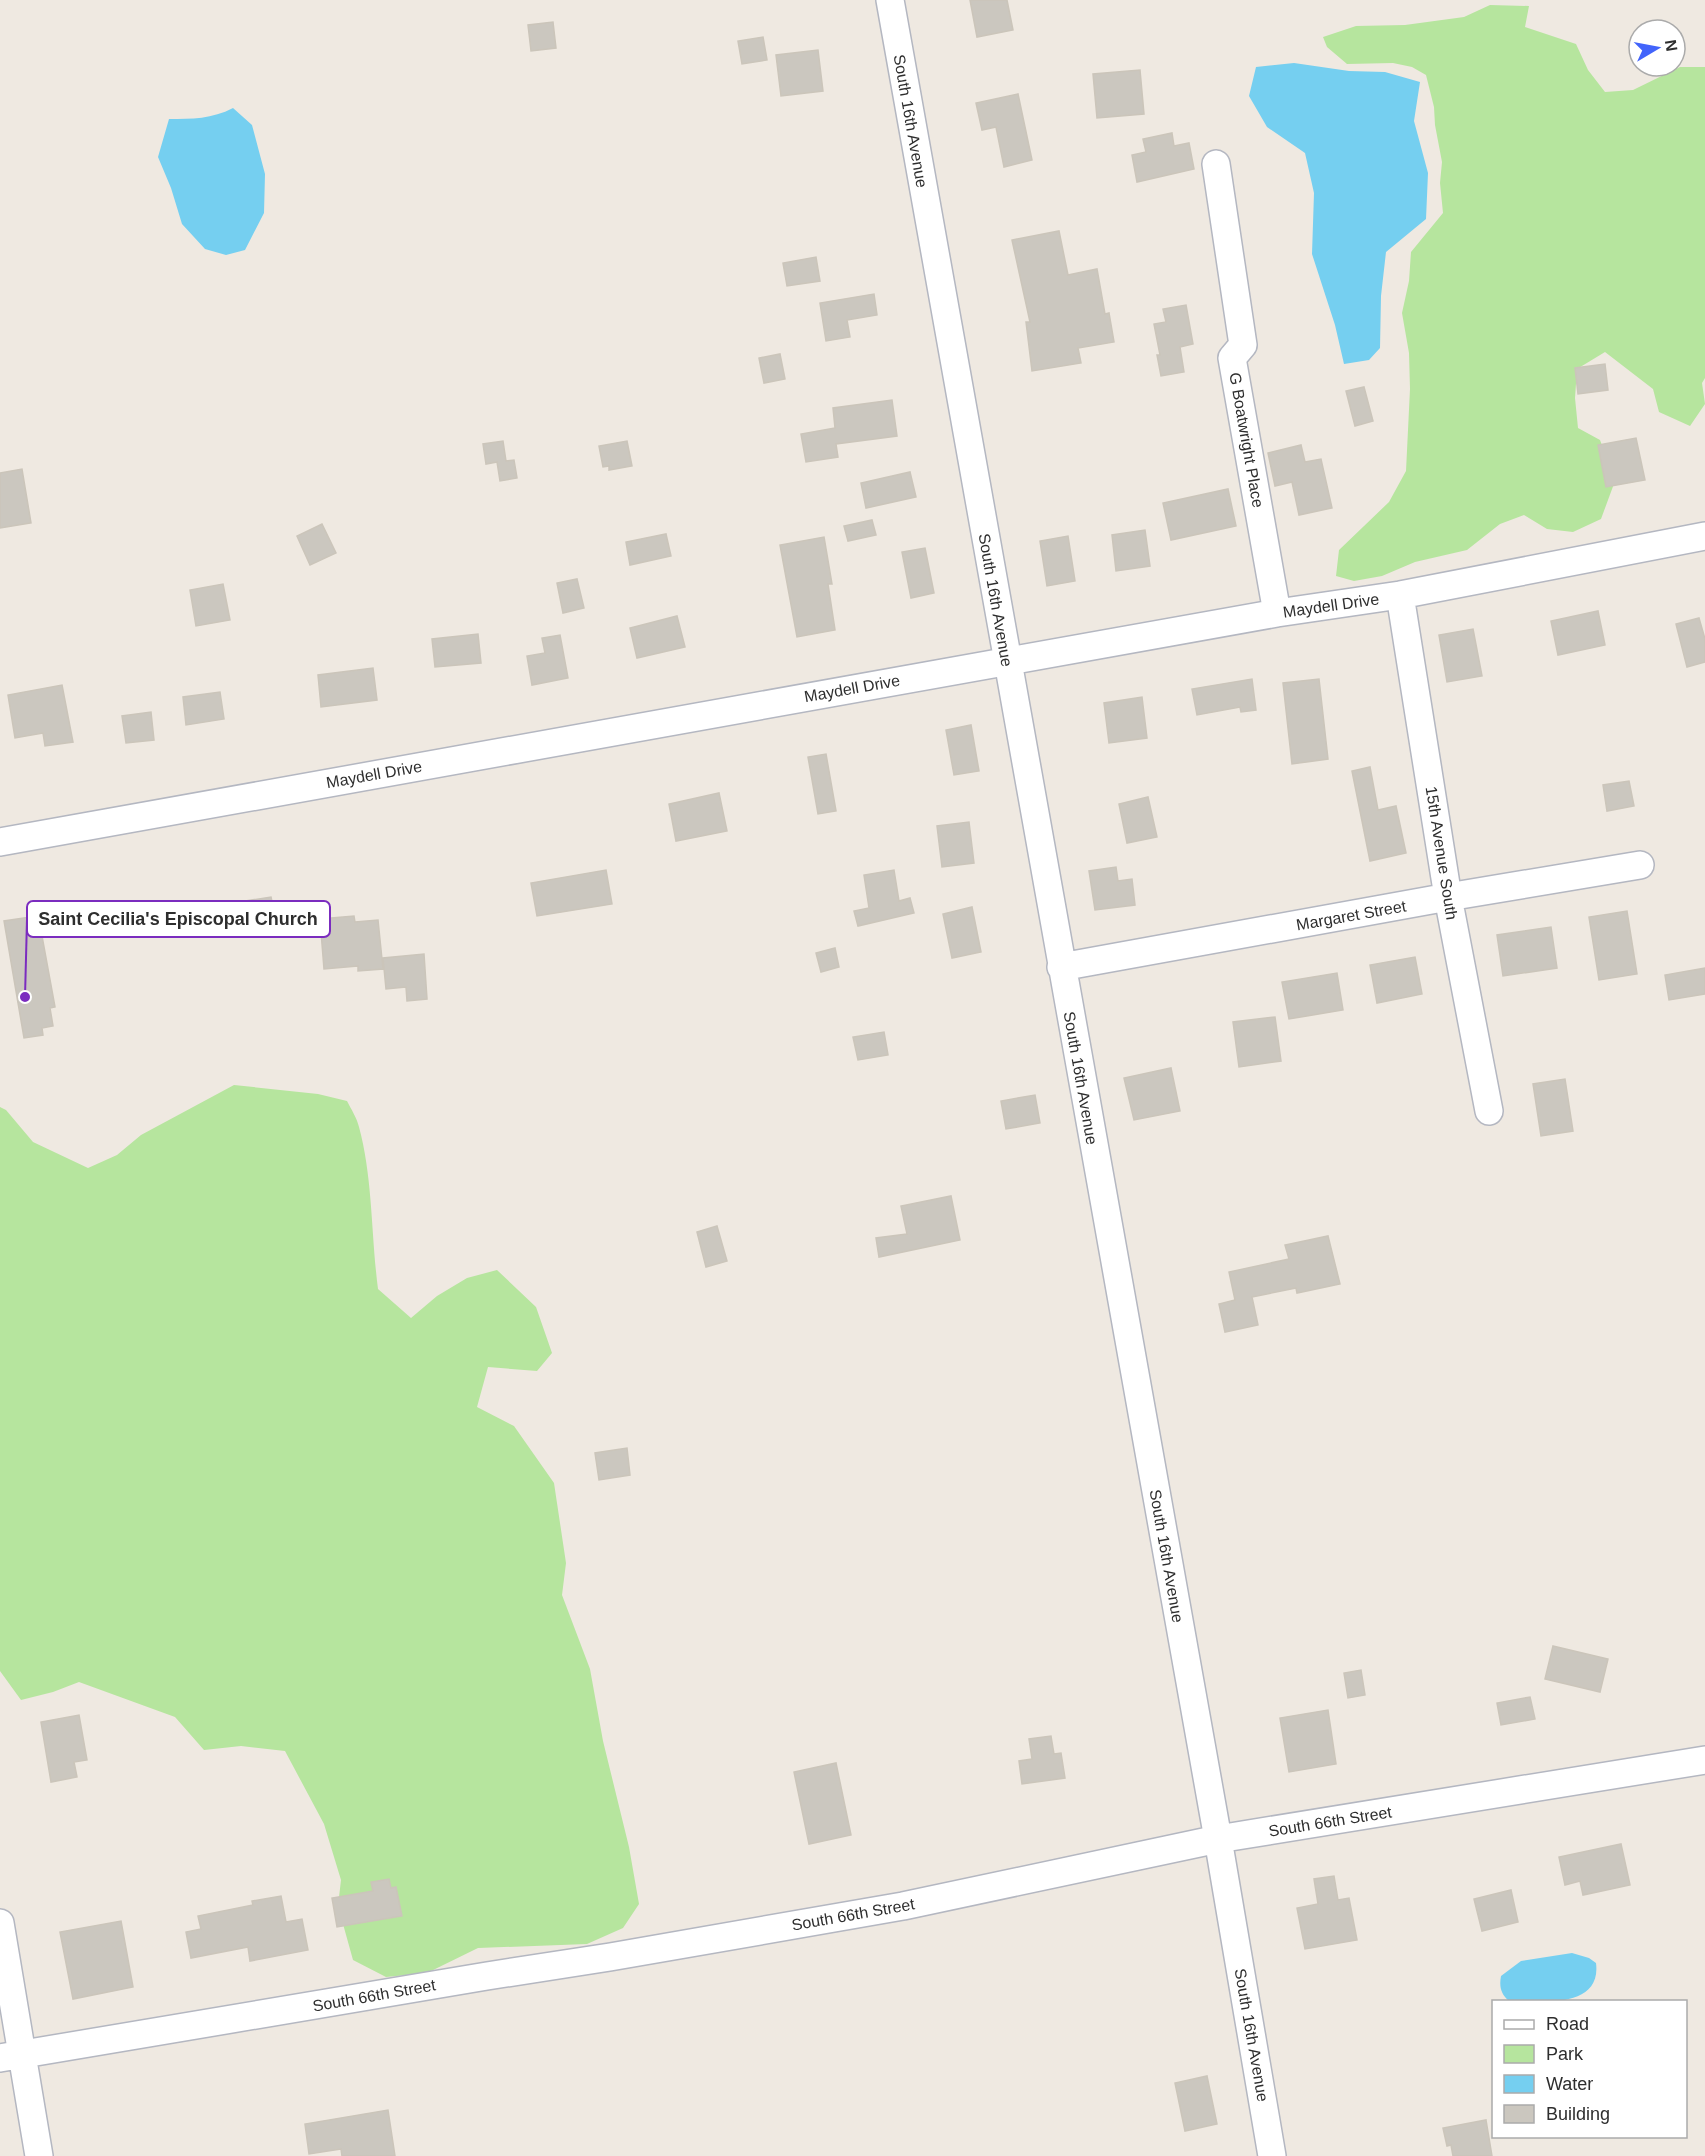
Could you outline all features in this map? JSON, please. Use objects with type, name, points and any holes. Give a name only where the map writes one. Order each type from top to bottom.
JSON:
[{"type":"street","name":"South 16th Avenue","points":[[890,0],[1006,661],[1218,1839],[1272,2156]]},
{"type":"street","name":"G Boatwright Place","points":[[1216,164],[1243,345],[1232,358],[1277,613]]},
{"type":"street","name":"Maydell Drive","points":[[0,842],[1277,613],[1400,595],[1705,536]]},
{"type":"street","name":"15th Avenue South","points":[[1400,595],[1448,897],[1489,1111]]},
{"type":"street","name":"Margaret Street","points":[[1061,967],[1448,897],[1641,865]]},
{"type":"street","name":"South 66th Street","points":[[11,2056],[903,1906],[1218,1839],[1705,1760]]},
{"type":"street","points":[[0,1923],[11,2056],[39,2156]]},
{"type":"green space","points":[[1490,5],[1529,6],[1525,27],[1576,44],[1588,70],[1605,92],[1633,90],[1658,78],[1687,78],[1687,67],[1705,67],[1705,378],[1702,383],[1705,404],[1690,426],[1659,412],[1653,389],[1605,352],[1577,369],[1575,398],[1578,428],[1600,440],[1615,481],[1601,519],[1573,532],[1547,529],[1524,515],[1500,524],[1467,550],[1415,562],[1382,576],[1354,581],[1336,576],[1339,550],[1389,502],[1406,471],[1410,389],[1409,353],[1402,313],[1409,281],[1411,252],[1443,213],[1440,183],[1442,162],[1434,107],[1426,75],[1412,67],[1393,63],[1347,64],[1327,47],[1323,37],[1356,26],[1405,25],[1464,17]]},
{"type":"green space","points":[[234,1085],[318,1094],[347,1101],[358,1124],[364,1147],[378,1289],[411,1318],[437,1296],[467,1278],[497,1270],[536,1307],[552,1353],[537,1371],[488,1367],[477,1407],[514,1426],[554,1483],[566,1563],[562,1595],[590,1669],[603,1741],[629,1847],[639,1904],[623,1928],[587,1944],[478,1948],[427,1973],[386,1977],[353,1960],[338,1906],[341,1880],[324,1824],[285,1751],[241,1746],[204,1750],[175,1717],[79,1682],[53,1692],[21,1700],[0,1671],[0,1107],[6,1110],[33,1142],[88,1168],[117,1155],[141,1135]]},
{"type":"water","points":[[1294,63],[1349,71],[1385,72],[1420,82],[1414,121],[1428,173],[1426,219],[1386,252],[1381,296],[1380,348],[1369,360],[1344,364],[1335,325],[1312,254],[1314,193],[1305,153],[1267,127],[1249,96],[1256,67]]},
{"type":"water","points":[[233,108],[252,125],[265,174],[264,213],[245,250],[226,255],[205,249],[182,224],[158,157],[169,119],[210,116]]},
{"type":"water","points":[[1572,1953],[1589,1958],[1596,1963],[1595,1978],[1589,1988],[1579,1996],[1566,2000],[1508,2000],[1502,1993],[1501,1976],[1521,1961]]},
{"type":"building","points":[[970,0],[1007,0],[1013,30],[977,37]]},
{"type":"building","points":[[553,22],[556,48],[531,51],[528,25]]},
{"type":"building","points":[[763,37],[767,60],[742,64],[738,41]]},
{"type":"building","points":[[818,50],[823,91],[781,96],[776,55]]},
{"type":"building","points":[[1140,70],[1144,114],[1097,118],[1093,74]]},
{"type":"building","points":[[1018,94],[1032,160],[1004,167],[996,127],[982,130],[976,103]]},
{"type":"building","points":[[1172,133],[1174,146],[1189,143],[1194,169],[1137,182],[1132,155],[1146,152],[1143,139]]},
{"type":"building","points":[[1059,231],[1068,275],[1097,269],[1105,314],[1109,313],[1114,342],[1078,348],[1081,363],[1032,371],[1026,322],[1030,322],[1012,240]]},
{"type":"building","points":[[816,257],[820,281],[787,286],[783,263]]},
{"type":"building","points":[[874,294],[877,315],[847,320],[850,337],[826,341],[820,303]]},
{"type":"building","points":[[1186,305],[1193,344],[1180,347],[1184,372],[1161,376],[1157,355],[1160,355],[1154,324],[1166,322],[1163,309]]},
{"type":"building","points":[[780,354],[785,379],[764,383],[759,358]]},
{"type":"building","points":[[1605,364],[1608,390],[1578,394],[1575,368]]},
{"type":"building","points":[[1364,387],[1373,421],[1355,426],[1346,391]]},
{"type":"building","points":[[892,400],[897,436],[836,444],[838,457],[806,462],[801,434],[835,428],[833,408]]},
{"type":"building","points":[[1636,438],[1645,480],[1606,487],[1598,445]]},
{"type":"building","points":[[503,441],[506,461],[514,460],[517,478],[500,481],[497,462],[486,464],[483,444]]},
{"type":"building","points":[[627,441],[632,466],[609,470],[609,466],[603,467],[599,446]]},
{"type":"building","points":[[1301,445],[1305,462],[1321,459],[1332,508],[1299,515],[1292,482],[1275,486],[1268,453]]},
{"type":"building","points":[[22,469],[31,523],[0,528],[0,473]]},
{"type":"building","points":[[910,472],[916,497],[866,508],[861,483]]},
{"type":"building","points":[[1228,489],[1236,526],[1171,540],[1163,503]]},
{"type":"building","points":[[872,520],[876,535],[848,541],[844,526]]},
{"type":"building","points":[[322,524],[336,553],[310,565],[297,536]]},
{"type":"building","points":[[1145,530],[1150,566],[1116,571],[1112,535]]},
{"type":"building","points":[[666,534],[671,556],[630,565],[626,542]]},
{"type":"building","points":[[1068,536],[1075,581],[1047,586],[1040,541]]},
{"type":"building","points":[[824,537],[832,584],[828,584],[835,630],[797,637],[780,545]]},
{"type":"building","points":[[925,548],[934,593],[911,598],[902,552]]},
{"type":"building","points":[[577,579],[584,608],[563,613],[557,583]]},
{"type":"building","points":[[223,584],[230,620],[196,626],[190,590]]},
{"type":"building","points":[[1598,611],[1605,645],[1558,655],[1551,621]]},
{"type":"building","points":[[677,616],[685,647],[637,658],[630,628]]},
{"type":"building","points":[[1699,618],[1705,639],[1705,662],[1687,667],[1676,624]]},
{"type":"building","points":[[1473,629],[1482,676],[1447,682],[1439,635]]},
{"type":"building","points":[[478,634],[481,663],[435,667],[432,639]]},
{"type":"building","points":[[560,635],[568,678],[532,685],[527,656],[545,653],[542,638]]},
{"type":"building","points":[[373,668],[377,700],[321,707],[318,675]]},
{"type":"building","points":[[1252,679],[1256,710],[1241,712],[1240,707],[1197,715],[1192,689]]},
{"type":"building","points":[[1319,679],[1328,759],[1292,764],[1283,683]]},
{"type":"building","points":[[62,685],[73,742],[45,746],[43,733],[15,738],[8,695]]},
{"type":"building","points":[[220,692],[224,719],[186,725],[183,697]]},
{"type":"building","points":[[1142,697],[1147,738],[1109,743],[1104,703]]},
{"type":"building","points":[[151,712],[154,740],[126,743],[122,716]]},
{"type":"building","points":[[971,725],[979,771],[954,775],[946,730]]},
{"type":"building","points":[[826,754],[836,811],[818,814],[808,757]]},
{"type":"building","points":[[1370,767],[1378,810],[1396,806],[1406,853],[1370,861],[1352,771]]},
{"type":"building","points":[[1629,781],[1634,806],[1607,811],[1603,785]]},
{"type":"building","points":[[719,793],[727,831],[676,841],[669,804]]},
{"type":"building","points":[[1148,797],[1157,837],[1127,843],[1119,804]]},
{"type":"building","points":[[969,822],[974,863],[942,867],[937,826]]},
{"type":"building","points":[[1116,867],[1118,881],[1132,879],[1135,905],[1095,910],[1089,871]]},
{"type":"building","points":[[606,870],[612,904],[537,916],[531,883]]},
{"type":"building","points":[[894,870],[899,901],[910,898],[914,913],[858,926],[854,911],[869,908],[864,875]]},
{"type":"building","points":[[271,897],[277,926],[212,937],[207,907]]},
{"type":"building","points":[[972,907],[981,952],[952,958],[943,914]]},
{"type":"building","points":[[1627,911],[1637,974],[1599,980],[1589,917]]},
{"type":"building","points":[[354,916],[355,922],[378,920],[383,969],[358,971],[358,966],[324,969],[320,919]]},
{"type":"building","points":[[30,917],[31,926],[40,925],[55,1007],[50,1008],[53,1026],[42,1028],[43,1035],[24,1038],[4,921]]},
{"type":"building","points":[[1551,927],[1557,968],[1503,976],[1497,935]]},
{"type":"building","points":[[835,948],[839,967],[821,972],[816,953]]},
{"type":"building","points":[[424,954],[427,999],[407,1001],[406,987],[386,989],[383,958]]},
{"type":"building","points":[[1415,957],[1422,994],[1377,1003],[1370,965]]},
{"type":"building","points":[[1705,968],[1705,994],[1669,1000],[1665,975]]},
{"type":"building","points":[[1337,973],[1343,1010],[1289,1019],[1282,982]]},
{"type":"building","points":[[1275,1017],[1281,1061],[1239,1067],[1233,1022]]},
{"type":"building","points":[[884,1032],[888,1055],[858,1060],[853,1037]]},
{"type":"building","points":[[1171,1068],[1180,1111],[1134,1120],[1124,1078]]},
{"type":"building","points":[[1565,1079],[1573,1131],[1541,1136],[1533,1084]]},
{"type":"building","points":[[1035,1095],[1040,1123],[1006,1129],[1001,1101]]},
{"type":"building","points":[[951,1196],[960,1240],[879,1257],[876,1238],[907,1234],[901,1206]]},
{"type":"building","points":[[717,1226],[727,1261],[706,1267],[697,1232]]},
{"type":"building","points":[[1328,1236],[1340,1284],[1297,1293],[1296,1288],[1252,1297],[1258,1325],[1225,1332],[1219,1304],[1235,1300],[1229,1272],[1289,1259],[1285,1245]]},
{"type":"building","points":[[627,1448],[630,1475],[599,1480],[595,1453]]},
{"type":"building","points":[[1553,1646],[1608,1659],[1600,1692],[1545,1679]]},
{"type":"building","points":[[1361,1670],[1365,1695],[1348,1698],[1344,1673]]},
{"type":"building","points":[[1530,1697],[1535,1719],[1501,1725],[1497,1703]]},
{"type":"building","points":[[1328,1710],[1336,1764],[1289,1772],[1280,1718]]},
{"type":"building","points":[[79,1715],[87,1760],[74,1762],[77,1777],[51,1782],[41,1722]]},
{"type":"building","points":[[1051,1736],[1054,1754],[1061,1753],[1065,1778],[1022,1784],[1019,1761],[1032,1759],[1029,1739]]},
{"type":"building","points":[[836,1763],[851,1835],[809,1844],[794,1772]]},
{"type":"building","points":[[1621,1844],[1630,1885],[1583,1895],[1580,1881],[1565,1885],[1559,1857]]},
{"type":"building","points":[[1334,1876],[1338,1900],[1349,1898],[1357,1940],[1305,1949],[1297,1908],[1318,1904],[1314,1879]]},
{"type":"building","points":[[389,1879],[391,1888],[396,1887],[402,1916],[337,1927],[332,1898],[373,1891],[371,1882]]},
{"type":"building","points":[[1511,1890],[1518,1922],[1482,1931],[1474,1899]]},
{"type":"building","points":[[281,1896],[286,1922],[302,1919],[308,1950],[250,1961],[248,1947],[191,1958],[186,1932],[201,1929],[198,1916],[253,1905],[252,1901]]},
{"type":"building","points":[[121,1921],[133,1987],[73,1999],[60,1932]]},
{"type":"building","points":[[1207,2076],[1217,2124],[1185,2131],[1175,2083]]},
{"type":"building","points":[[388,2110],[395,2156],[342,2156],[341,2149],[309,2154],[305,2124]]},
{"type":"building","points":[[1486,2120],[1492,2156],[1453,2156],[1451,2145],[1447,2146],[1443,2128]]},
{"type":"place","name":"Saint Cecilia's Episcopal Church","points":[[25,997]]}]
